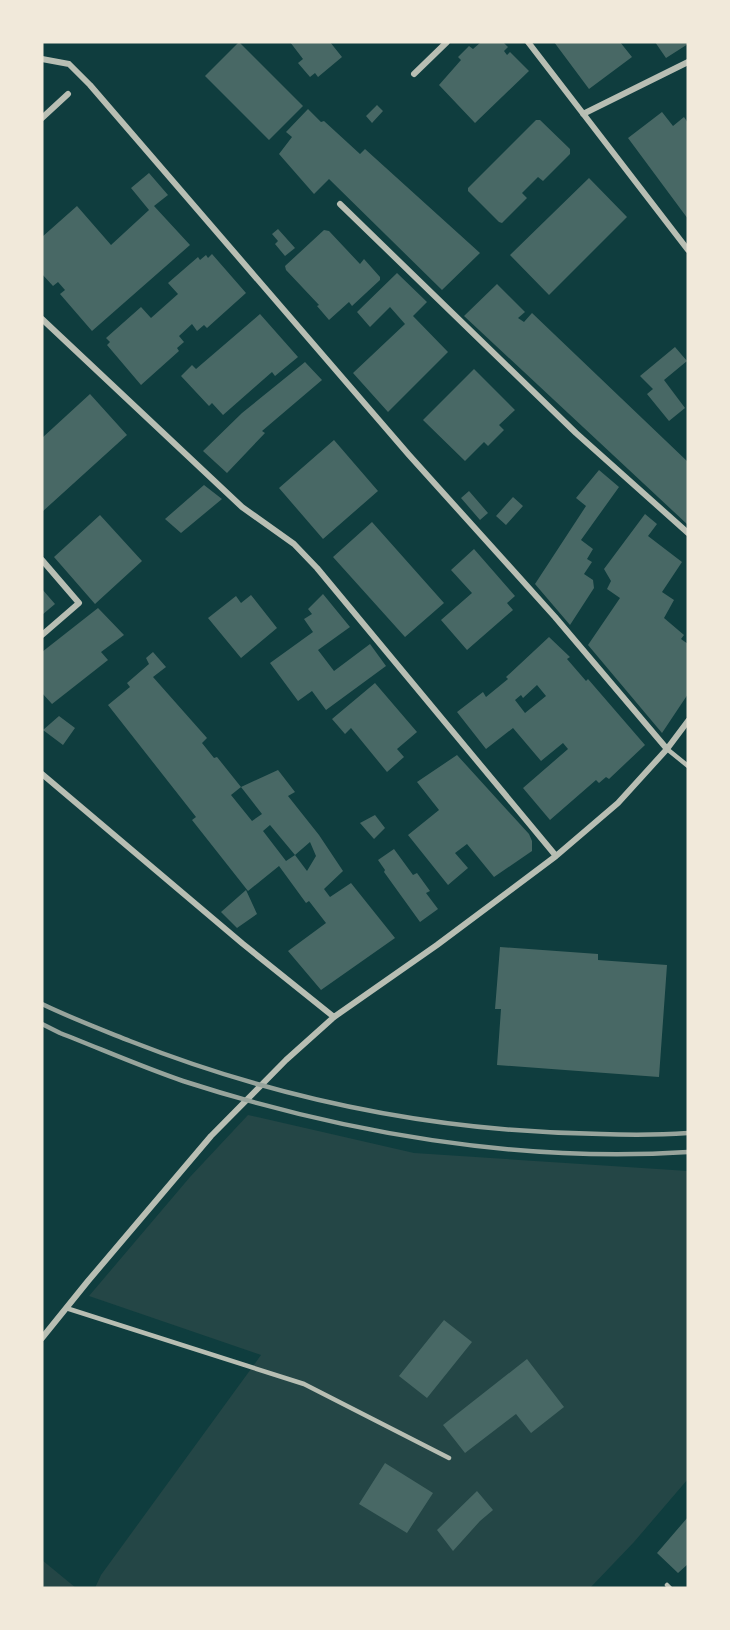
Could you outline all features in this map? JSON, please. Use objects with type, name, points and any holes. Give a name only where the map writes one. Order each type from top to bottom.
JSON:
[{"type":"street","points":[[414,75],[447,42]]},
{"type":"street","points":[[528,42],[688,250]]},
{"type":"street","points":[[42,59],[69,64],[90,85],[409,455],[555,617],[667,749]]},
{"type":"street","points":[[584,114],[688,62]]},
{"type":"street","points":[[42,118],[68,94]]},
{"type":"street","points":[[340,204],[576,433],[688,533]]},
{"type":"street","points":[[42,319],[242,507],[294,544],[317,568],[556,856]]},
{"type":"street","points":[[42,560],[79,603],[42,635]]},
{"type":"street","points":[[42,1338],[211,1136],[286,1060],[334,1017],[437,945],[556,856],[618,803],[667,749],[688,721]]},
{"type":"street","points":[[42,774],[243,944],[334,1017]]},
{"type":"lane","points":[[667,749],[688,766]]},
{"type":"lane","points":[[66,1308],[304,1384],[449,1458]]},
{"type":"shaded area","points":[[248,1115],[414,1153],[688,1171],[688,1479],[634,1542],[590,1588],[95,1588],[101,1575],[261,1355],[89,1296],[190,1177]]},
{"type":"shaded area","points":[[42,1560],[76,1588],[42,1588]]},
{"type":"building","points":[[239,42],[303,106],[269,140],[205,76]]},
{"type":"building","points":[[290,42],[330,42],[342,57],[318,77],[315,73],[310,77],[298,63],[303,59]]},
{"type":"building","points":[[481,42],[503,42],[508,47],[504,51],[507,55],[510,52],[529,71],[475,123],[439,85],[461,60],[458,57],[469,46],[473,49]]},
{"type":"building","points":[[554,42],[620,42],[632,57],[589,89]]},
{"type":"building","points":[[655,42],[688,42],[688,44],[666,58]]},
{"type":"building","points":[[377,105],[383,111],[372,123],[366,116]]},
{"type":"building","points":[[308,109],[360,154],[365,149],[480,253],[442,290],[329,179],[314,194],[279,154],[292,137],[286,132]]},
{"type":"building","points":[[662,112],[673,126],[684,117],[688,123],[688,219],[628,138]]},
{"type":"building","points":[[536,120],[540,120],[570,149],[570,154],[543,181],[538,177],[522,193],[527,198],[502,223],[499,222],[468,191],[468,188]]},
{"type":"building","points":[[149,173],[168,195],[154,206],[190,245],[92,331],[60,294],[65,290],[58,282],[53,286],[42,274],[42,237],[77,206],[111,245],[149,210],[131,188]]},
{"type":"building","points":[[589,178],[627,217],[549,295],[510,255]]},
{"type":"building","points":[[278,229],[295,248],[285,256],[275,244],[278,241],[272,234]]},
{"type":"building","points":[[324,230],[329,231],[360,264],[364,259],[380,277],[380,280],[352,306],[349,302],[329,320],[285,266]]},
{"type":"building","points":[[212,254],[246,293],[207,328],[204,325],[197,331],[192,324],[179,336],[184,342],[177,348],[179,351],[141,385],[107,345],[110,342],[106,338],[141,307],[151,318],[178,294],[168,283],[198,257],[200,260]]},
{"type":"building","points":[[397,273],[427,302],[413,316],[448,352],[388,412],[353,373],[405,324],[390,307],[370,327],[357,312]]},
{"type":"building","points":[[497,284],[525,312],[518,318],[524,322],[532,313],[688,462],[688,525],[464,316]]},
{"type":"building","points":[[260,314],[298,357],[275,376],[272,372],[223,415],[212,403],[209,406],[181,376],[192,365],[196,369]]},
{"type":"building","points":[[675,347],[687,361],[664,380],[685,408],[669,421],[647,394],[653,389],[640,376]]},
{"type":"building","points":[[305,362],[322,380],[262,431],[265,433],[227,473],[203,451],[242,413]]},
{"type":"building","points":[[474,369],[515,410],[499,425],[504,430],[488,446],[484,442],[465,461],[423,420]]},
{"type":"building","points":[[90,394],[127,435],[42,512],[42,438]]},
{"type":"building","points":[[334,440],[378,491],[323,539],[279,488]]},
{"type":"building","points":[[599,470],[619,487],[581,540],[593,549],[587,559],[592,562],[584,574],[593,580],[594,588],[570,625],[535,584],[586,506],[576,498]]},
{"type":"building","points":[[204,485],[222,499],[181,533],[165,519]]},
{"type":"building","points":[[469,491],[488,513],[480,520],[461,498]]},
{"type":"building","points":[[513,497],[523,506],[506,525],[496,516]]},
{"type":"building","points":[[645,514],[657,524],[648,536],[682,562],[662,592],[674,600],[664,618],[684,635],[681,639],[688,644],[688,694],[662,733],[588,645],[620,598],[607,589],[611,581],[604,569]]},
{"type":"building","points":[[100,515],[142,561],[95,604],[54,557]]},
{"type":"building","points":[[372,522],[444,603],[405,637],[333,557]]},
{"type":"building","points":[[474,549],[515,596],[507,603],[513,610],[467,650],[441,620],[472,593],[451,570]]},
{"type":"building","points":[[42,589],[55,604],[42,615]]},
{"type":"building","points":[[323,594],[350,627],[318,650],[334,671],[370,644],[386,666],[326,710],[312,691],[298,701],[270,663],[313,632],[304,619],[312,614],[308,609]]},
{"type":"building","points":[[251,595],[277,628],[241,658],[208,618],[236,596],[241,603]]},
{"type":"building","points":[[98,608],[124,635],[101,652],[108,660],[52,704],[42,693],[42,652]]},
{"type":"building","points":[[549,637],[570,657],[567,659],[586,681],[588,679],[645,745],[609,779],[606,777],[599,783],[596,780],[550,820],[523,788],[568,749],[563,743],[541,761],[513,728],[486,749],[457,712],[483,692],[486,697],[508,679],[506,677]],"holes":[[[537,685],[546,696],[525,713],[515,700],[521,695],[523,698]]]},
{"type":"building","points":[[153,652],[166,667],[153,677],[207,738],[202,743],[214,758],[217,757],[241,787],[278,770],[295,792],[288,796],[319,835],[343,871],[324,889],[330,897],[351,883],[395,938],[321,990],[288,951],[326,923],[309,901],[306,903],[279,866],[248,891],[192,820],[196,817],[108,705],[130,687],[127,683],[149,664],[146,658]],"holes":[[[241,787],[262,814],[252,821],[231,795]],[[270,825],[295,855],[286,861],[263,831]],[[310,842],[316,856],[307,871],[295,855]]]},
{"type":"building","points":[[375,683],[417,732],[397,749],[404,757],[387,772],[351,728],[345,734],[332,719]]},
{"type":"building","points":[[59,716],[75,728],[63,745],[43,730]]},
{"type":"building","points":[[457,755],[529,834],[532,851],[494,877],[467,844],[455,853],[468,868],[448,885],[408,835],[439,810],[417,782]]},
{"type":"building","points":[[375,815],[385,828],[374,839],[360,823]]},
{"type":"building","points":[[394,849],[413,875],[417,873],[430,891],[426,893],[438,909],[420,922],[378,860]]},
{"type":"building","points":[[246,890],[257,914],[237,928],[221,912]]},
{"type":"building","points":[[500,947],[598,954],[598,960],[667,965],[659,1077],[497,1065],[501,1009],[495,1009]]},
{"type":"building","points":[[444,1320],[472,1342],[427,1398],[399,1376]]},
{"type":"building","points":[[527,1359],[564,1407],[531,1433],[516,1414],[465,1453],[443,1425]]},
{"type":"building","points":[[385,1463],[433,1493],[407,1533],[359,1504]]},
{"type":"building","points":[[477,1491],[493,1510],[453,1551],[437,1530]]},
{"type":"building","points":[[688,1517],[688,1564],[678,1573],[657,1553]]},
{"type":"railway","points":[[42,1004],[97,1028],[187,1062],[302,1096],[361,1109],[481,1127],[541,1132],[634,1135],[688,1133]]},
{"type":"railway","points":[[42,1024],[183,1081],[306,1116],[369,1129],[432,1140],[560,1153],[688,1152]]}]
